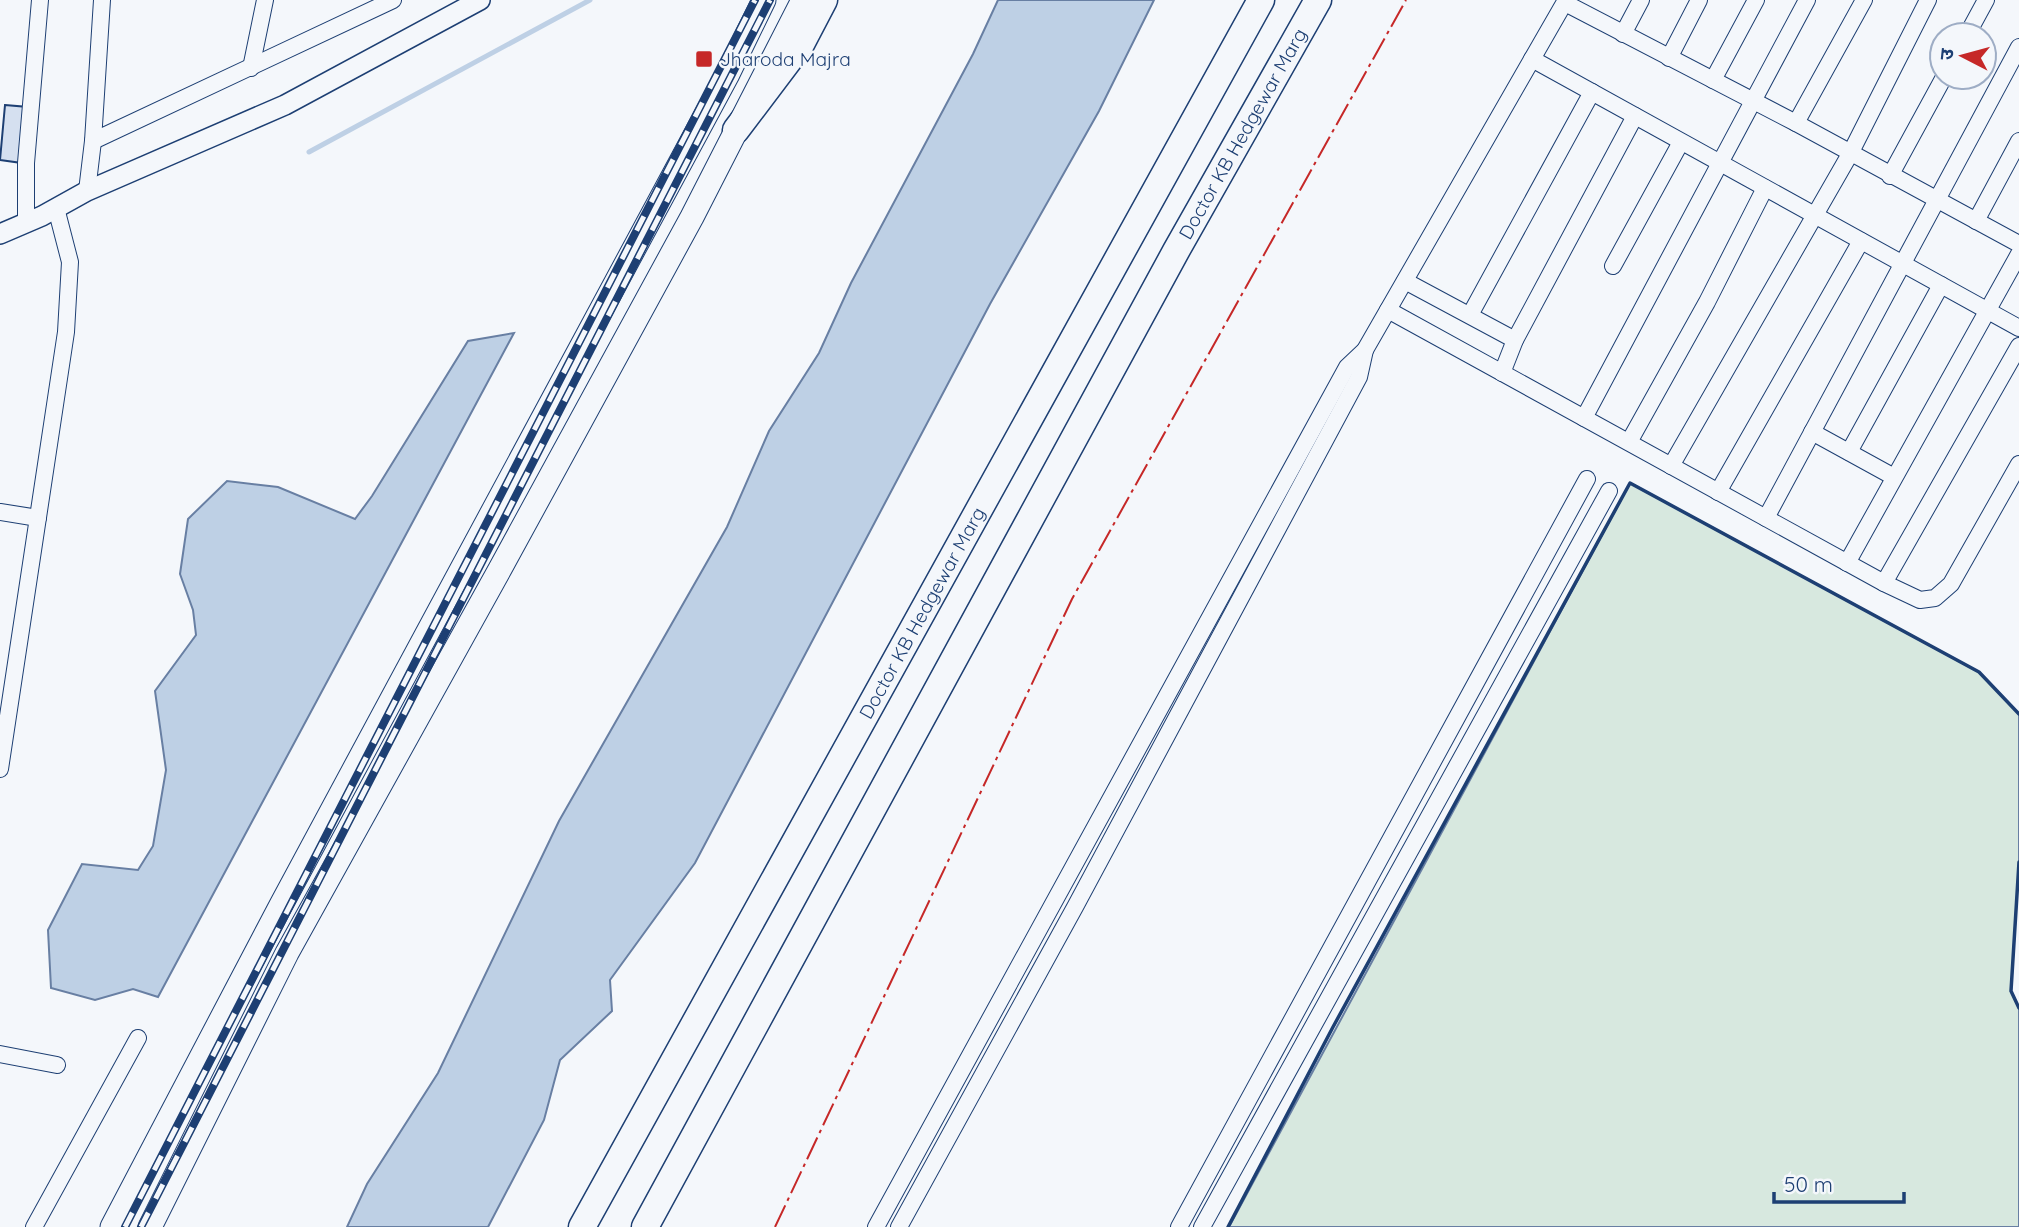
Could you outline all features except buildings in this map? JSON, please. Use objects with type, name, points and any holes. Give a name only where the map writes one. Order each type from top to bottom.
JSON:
[{"type":"highway","points":[[736,130],[801,44],[824,0]]},
{"type":"highway","name":"Doctor KB Hedgewar Marg","points":[[582,1227],[1261,0]]},
{"type":"highway","name":"Doctor KB Hedgewar Marg","points":[[645,1227],[1176,251],[1318,0]]},
{"type":"main road","points":[[112,1227],[281,905],[729,74],[764,0]]},
{"type":"main road","points":[[150,1227],[287,953],[692,217],[803,0]]},
{"type":"street","points":[[26,222],[26,163],[40,0]]},
{"type":"street","points":[[87,191],[102,0]]},
{"type":"street","points":[[251,68],[265,0]]},
{"type":"street","points":[[93,141],[393,0]]},
{"type":"street","points":[[0,234],[87,191],[285,105],[480,0]]},
{"type":"street","points":[[1623,34],[1641,0]]},
{"type":"street","points":[[1669,58],[1699,0]]},
{"type":"street","points":[[1713,80],[1756,0]]},
{"type":"street","points":[[1584,418],[1807,0]]},
{"type":"street","points":[[1796,123],[1864,0]]},
{"type":"street","points":[[1671,466],[1850,154],[1928,0]]},
{"type":"street","points":[[1975,21],[1986,0]]},
{"type":"street","points":[[876,1227],[1347,367],[1365,350],[1565,1],[2019,244]]},
{"type":"street","points":[[1766,518],[2019,47]]},
{"type":"street","points":[[1532,59],[2019,328]]},
{"type":"street","points":[[1890,176],[1936,91]]},
{"type":"street","points":[[1470,316],[1592,92]]},
{"type":"street","points":[[1502,373],[1515,340],[1635,116]]},
{"type":"street","points":[[1976,221],[2019,141]]},
{"type":"street","points":[[1613,266],[1681,142]]},
{"type":"street","points":[[1629,442],[1707,302],[1765,188]]},
{"type":"street","points":[[0,769],[66,332],[70,257],[56,208]]},
{"type":"street","points":[[1718,492],[1861,241]]},
{"type":"street","points":[[1847,563],[2019,254]]},
{"type":"street","points":[[1405,281],[1515,340]]},
{"type":"street","points":[[1849,452],[1941,285]]},
{"type":"street","points":[[1388,310],[1847,563],[1920,600],[1935,598],[1951,583],[2019,464]]},
{"type":"street","points":[[1884,583],[2019,346]]},
{"type":"street","points":[[899,1227],[1088,883],[1359,377],[1365,350]]},
{"type":"street","points":[[1812,432],[1894,477]]},
{"type":"street","points":[[1178,1227],[1587,479]]},
{"type":"street","points":[[1202,1227],[1609,491]]},
{"type":"street","points":[[0,512],[38,518]]},
{"type":"street","points":[[34,1227],[138,1038]]},
{"type":"street","points":[[0,1054],[57,1065]]},
{"type":"shaded area","points":[[1630,483],[1979,672],[2019,714],[2019,862],[2011,991],[2019,1008],[2019,1227],[1229,1227]]},
{"type":"water","points":[[998,0],[1154,0],[1099,111],[990,304],[695,863],[610,980],[612,1011],[560,1060],[544,1120],[488,1227],[347,1227],[367,1184],[438,1073],[559,821],[727,527],[769,431],[819,353],[851,283],[973,54]]},
{"type":"water","points":[[514,333],[158,997],[133,989],[95,1000],[51,988],[48,930],[82,864],[138,870],[153,846],[166,770],[155,691],[196,635],[193,610],[180,574],[188,519],[227,481],[278,487],[355,519],[468,341]]},
{"type":"waterway","points":[[309,152],[590,0]]},
{"type":"railway","points":[[125,1227],[755,0]]},
{"type":"railway","points":[[141,1227],[770,0]]},
{"type":"wall","points":[[1228,1227],[1333,1027],[1630,483],[1979,672],[2019,714]]},
{"type":"wall","points":[[2019,862],[2011,991],[2019,1008]]},
{"type":"power","points":[[775,1227],[1072,599],[1406,0]]},
{"type":"place","name":"Jharoda Majra","points":[[704,59]]}]
